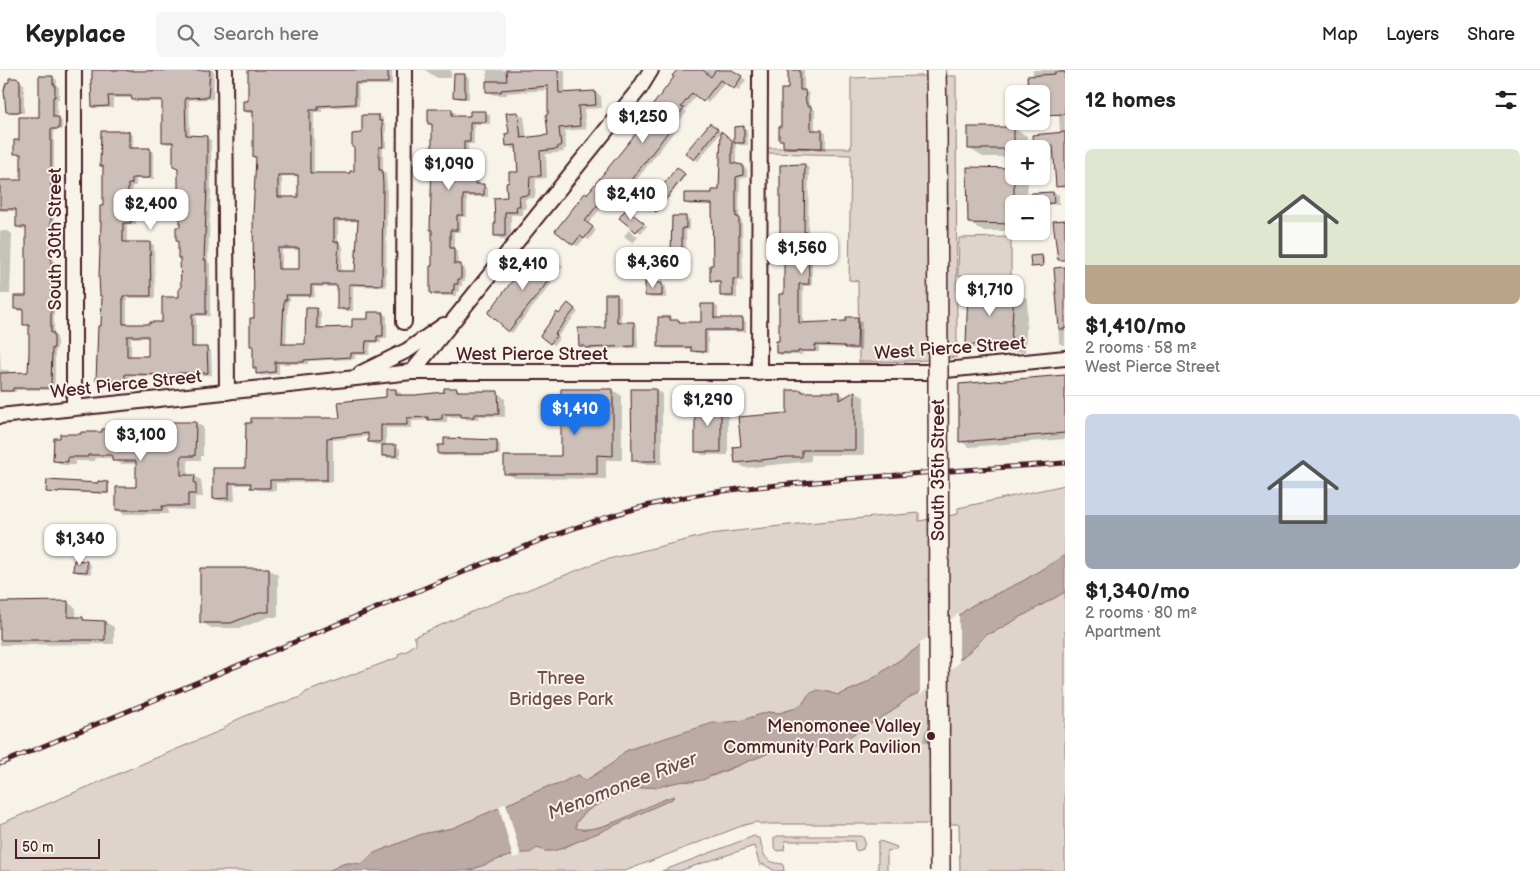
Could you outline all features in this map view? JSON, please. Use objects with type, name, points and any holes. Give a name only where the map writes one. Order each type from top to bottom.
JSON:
[{"type":"main road","name":"South 35th Street","points":[[936,70],[940,871]]},
{"type":"street","name":"South 30th Street","points":[[74,70],[74,408]]},
{"type":"street","points":[[225,70],[227,392]]},
{"type":"street","points":[[404,322],[405,70]]},
{"type":"street","points":[[759,373],[760,70]]},
{"type":"street","points":[[412,372],[651,72]]},
{"type":"street","points":[[347,378],[380,365],[408,350],[460,312]]},
{"type":"street","name":"West Pierce Street","points":[[0,416],[412,372],[926,372],[1065,358]]},
{"type":"green space","points":[[956,76],[957,357],[916,361],[859,362],[858,281],[849,280],[851,155],[766,153],[766,148],[851,148],[851,78]]},
{"type":"green space","points":[[1005,237],[1005,240],[1011,240],[1011,276],[958,276],[959,238]]},
{"type":"green space","name":"Three Bridges Park","points":[[1065,485],[1065,555],[1023,581],[971,606],[920,646],[875,677],[858,687],[838,695],[828,692],[809,694],[803,703],[793,709],[779,713],[768,712],[740,721],[713,724],[630,749],[613,763],[585,781],[579,775],[575,776],[453,828],[422,834],[372,854],[361,864],[343,864],[328,871],[0,871],[0,824],[222,730],[247,715],[301,697],[306,692],[399,657],[398,654],[409,650],[410,647],[416,644],[416,639],[413,637],[601,561],[710,534],[919,513],[919,521],[958,514],[958,508]]},
{"type":"green space","points":[[1065,592],[1065,871],[960,871],[959,824],[761,824],[757,822],[744,825],[625,871],[468,871],[502,858],[537,848],[548,851],[561,849],[674,797],[611,823],[586,829],[576,829],[576,823],[588,810],[624,793],[684,781],[692,782],[716,775],[777,749],[810,749],[822,744],[835,742],[891,712],[908,698],[920,692],[977,645],[985,635],[994,632]]},
{"type":"green space","points":[[754,836],[760,839],[766,857],[772,862],[783,864],[784,871],[775,871],[763,864],[760,866],[754,846],[679,871],[662,871]]},
{"type":"green space","points":[[777,836],[860,836],[863,837],[865,842],[863,849],[857,851],[854,841],[785,841],[784,850],[778,851],[774,847],[774,838]]},
{"type":"green space","points":[[878,842],[897,847],[896,850],[887,851],[887,871],[878,871]]},
{"type":"water","name":"Menomonee River","points":[[1065,555],[1065,592],[994,632],[985,635],[977,645],[920,692],[908,698],[891,712],[842,741],[822,744],[810,749],[777,749],[701,780],[678,782],[656,788],[643,788],[615,797],[588,810],[576,823],[576,828],[587,829],[612,823],[674,796],[672,799],[598,833],[554,851],[545,851],[537,848],[530,853],[502,858],[468,871],[328,871],[343,864],[361,864],[372,854],[422,834],[453,828],[575,776],[579,775],[585,781],[613,763],[630,749],[713,723],[740,721],[768,712],[779,713],[793,709],[803,703],[809,694],[818,690],[838,695],[858,687],[920,646],[971,606],[1023,581]]},
{"type":"pier","points":[[959,613],[959,663],[920,695],[920,643]]},
{"type":"pier","points":[[506,803],[521,856],[513,858],[499,806]]},
{"type":"building","points":[[92,70],[210,70],[208,97],[185,98],[186,135],[207,136],[204,260],[206,260],[206,314],[192,314],[192,347],[207,347],[208,373],[178,373],[178,375],[125,374],[125,381],[96,381],[98,326],[101,326],[102,296],[100,296],[99,277],[100,206],[103,206],[103,166],[100,166],[101,131],[129,131],[129,148],[150,148],[150,178],[132,178],[132,184],[128,184],[128,203],[152,203],[152,215],[131,215],[131,223],[123,223],[123,242],[150,242],[151,296],[123,296],[123,324],[162,322],[162,297],[179,297],[179,288],[181,288],[180,258],[178,258],[176,227],[180,227],[180,205],[173,205],[173,190],[178,190],[178,168],[173,166],[173,142],[162,142],[162,100],[132,100],[131,96],[108,96],[109,106],[92,107]],"holes":[[[127,336],[148,336],[148,356],[127,356]]]},
{"type":"building","points":[[248,70],[388,70],[388,83],[355,83],[355,104],[318,106],[318,110],[310,110],[310,173],[350,173],[350,171],[354,171],[352,134],[362,133],[362,115],[379,115],[379,121],[382,121],[383,147],[379,147],[379,170],[382,170],[383,184],[382,285],[349,284],[349,309],[337,309],[337,285],[311,285],[311,295],[286,295],[287,300],[284,300],[282,344],[305,344],[306,308],[317,308],[317,328],[352,327],[352,319],[368,319],[368,312],[383,312],[383,336],[377,336],[377,341],[366,341],[365,353],[351,353],[351,357],[304,360],[304,362],[275,362],[275,372],[256,374],[256,368],[253,368],[253,346],[250,346],[250,318],[254,318],[253,215],[256,157],[253,157],[253,111],[243,111],[243,101],[248,101]],"holes":[[[278,175],[298,175],[298,197],[278,197]],[[334,220],[358,220],[355,271],[337,271],[339,242],[334,242]],[[278,248],[299,248],[299,269],[278,269]]]},
{"type":"building","points":[[506,70],[558,70],[559,93],[595,91],[596,105],[578,106],[580,126],[559,128],[561,146],[558,146],[558,149],[540,151],[541,176],[530,176],[529,195],[519,196],[520,206],[516,206],[517,212],[505,212],[505,236],[494,236],[494,198],[507,197],[506,183],[509,182],[509,172],[518,172],[516,145],[506,146],[505,134],[509,133],[506,113],[518,112],[521,138],[548,135],[546,115],[548,114],[548,86],[486,92],[486,81],[507,81]]},
{"type":"building","points":[[677,70],[703,70],[711,77],[716,70],[732,70],[742,76],[734,89],[720,80],[703,102],[692,93],[681,107],[684,108],[676,121],[656,148],[618,196],[616,194],[613,197],[607,193],[585,221],[593,227],[584,239],[580,236],[573,245],[555,231],[646,121],[648,116],[646,114],[674,77],[672,76]]},
{"type":"building","points":[[788,70],[800,70],[800,90],[805,90],[807,106],[811,106],[811,130],[822,130],[822,148],[783,147],[783,140],[779,140],[781,89],[788,89]]},
{"type":"building","points":[[1055,72],[1065,72],[1065,114],[1050,115],[1050,85],[1028,85],[1027,76],[1055,74]]},
{"type":"building","points":[[454,74],[465,74],[465,98],[453,97]]},
{"type":"building","points":[[39,76],[53,76],[55,97],[53,97],[53,117],[59,117],[59,129],[51,129],[51,333],[54,333],[54,348],[52,348],[51,388],[13,388],[13,391],[0,391],[0,373],[28,372],[29,325],[23,325],[23,309],[14,309],[14,296],[26,296],[26,227],[16,227],[16,209],[0,209],[0,180],[21,180],[21,154],[14,154],[14,140],[19,140],[19,117],[39,117]]},
{"type":"building","points":[[9,78],[20,80],[20,112],[6,112],[4,90],[6,83],[9,82]]},
{"type":"building","points":[[428,109],[452,109],[452,116],[470,116],[470,111],[486,111],[486,122],[470,122],[470,142],[464,142],[464,164],[475,165],[475,184],[484,184],[484,195],[463,195],[463,215],[457,215],[457,230],[450,230],[450,248],[454,248],[454,264],[461,264],[461,279],[458,279],[458,284],[454,284],[452,294],[431,294],[430,292],[430,266],[432,266],[432,230],[430,230],[432,160],[428,160],[428,148],[432,148],[432,124],[428,124]]},
{"type":"building","points":[[710,123],[718,129],[694,160],[685,153]]},
{"type":"building","points":[[744,126],[744,143],[734,143],[734,127]]},
{"type":"building","points":[[968,127],[1005,127],[1005,130],[1014,130],[1014,140],[1005,140],[1005,149],[968,149]]},
{"type":"building","points":[[721,131],[732,140],[732,163],[743,165],[743,175],[736,177],[736,217],[739,217],[739,279],[733,279],[733,296],[720,296],[720,281],[710,281],[710,265],[713,265],[712,204],[684,203],[684,193],[712,193],[712,190],[719,190]]},
{"type":"building","points":[[1065,132],[1065,186],[1056,187],[1053,145],[1050,145],[1050,140],[1032,140],[1032,135]]},
{"type":"building","points":[[805,164],[804,232],[808,232],[809,284],[799,284],[799,323],[846,321],[846,317],[858,317],[857,348],[815,345],[815,351],[776,353],[776,341],[779,341],[779,294],[784,294],[784,258],[780,258],[780,165]]},
{"type":"building","points":[[677,167],[685,174],[656,212],[648,205]]},
{"type":"building","points":[[967,167],[1005,168],[1005,185],[1014,185],[1014,195],[1005,195],[1005,224],[968,223]]},
{"type":"building","points":[[1053,192],[1054,203],[1050,203],[1050,195],[1030,195],[1032,193]]},
{"type":"building","points":[[626,209],[644,223],[636,232],[619,218]]},
{"type":"building","points":[[672,216],[686,216],[686,228],[682,228],[682,255],[671,255]]},
{"type":"building","points":[[1065,220],[1065,260],[1058,260],[1053,221]]},
{"type":"building","points":[[537,251],[551,259],[552,257],[559,263],[547,278],[549,279],[543,288],[508,332],[488,313],[516,276],[519,279],[533,261],[531,259]]},
{"type":"building","points":[[1042,255],[1043,266],[1031,267],[1030,256]]},
{"type":"building","points":[[1065,267],[1065,329],[1059,329],[1054,268]]},
{"type":"building","points":[[645,282],[662,283],[662,296],[645,296]]},
{"type":"building","points":[[968,289],[1014,289],[1011,344],[966,345]]},
{"type":"building","points":[[605,294],[617,294],[617,322],[634,322],[634,346],[585,348],[585,346],[579,346],[578,328],[605,328]]},
{"type":"building","points":[[568,303],[575,309],[555,334],[557,335],[550,344],[540,336],[557,312],[559,314]]},
{"type":"building","points":[[701,304],[714,304],[714,318],[743,318],[743,330],[705,330],[705,352],[691,351],[691,347],[658,347],[658,317],[670,317],[670,320],[679,320],[679,322],[701,322]]},
{"type":"building","points":[[1065,375],[1065,433],[959,442],[959,384]]},
{"type":"building","points":[[444,388],[457,388],[457,391],[498,391],[499,414],[474,414],[474,417],[461,417],[461,414],[442,414],[442,419],[428,420],[428,417],[407,418],[407,425],[381,425],[381,442],[368,442],[368,433],[327,438],[327,480],[270,480],[270,488],[250,488],[251,483],[229,483],[229,498],[213,499],[213,468],[245,468],[246,423],[251,423],[251,418],[340,418],[338,402],[386,397],[386,389],[396,389],[396,395],[415,395],[444,392]]},
{"type":"building","points":[[561,389],[613,389],[613,456],[597,455],[597,474],[504,474],[504,456],[561,456]]},
{"type":"building","points":[[631,389],[656,389],[656,461],[632,461]]},
{"type":"building","points":[[787,390],[840,392],[840,400],[855,391],[855,450],[802,450],[802,457],[735,463],[733,447],[741,446],[738,417],[787,413]]},
{"type":"building","points":[[695,401],[721,402],[721,452],[695,452]]},
{"type":"building","points":[[169,422],[196,422],[195,456],[181,456],[181,475],[195,475],[196,494],[188,494],[188,506],[162,506],[162,510],[116,510],[116,487],[136,487],[136,461],[112,461],[112,455],[88,455],[88,457],[68,457],[68,462],[53,461],[54,438],[60,438],[60,434],[102,432],[102,429],[169,428]]},
{"type":"building","points":[[444,438],[497,440],[497,454],[438,454],[438,445],[444,445]]},
{"type":"building","points":[[382,445],[396,445],[396,456],[382,456]]},
{"type":"building","points":[[47,480],[108,482],[108,493],[46,492]]},
{"type":"building","points":[[74,560],[87,561],[87,572],[73,571]]},
{"type":"building","points":[[200,568],[269,568],[269,612],[259,612],[231,623],[200,623]]},
{"type":"building","points":[[68,601],[68,617],[83,617],[83,620],[105,621],[105,640],[0,640],[0,602]]},
{"type":"railway","points":[[0,764],[531,544],[584,524],[621,513],[657,503],[745,488],[877,476],[1065,463]]},
{"type":"place","name":"Menomonee Valley Community Park Pavilion","points":[[931,736]]}]
